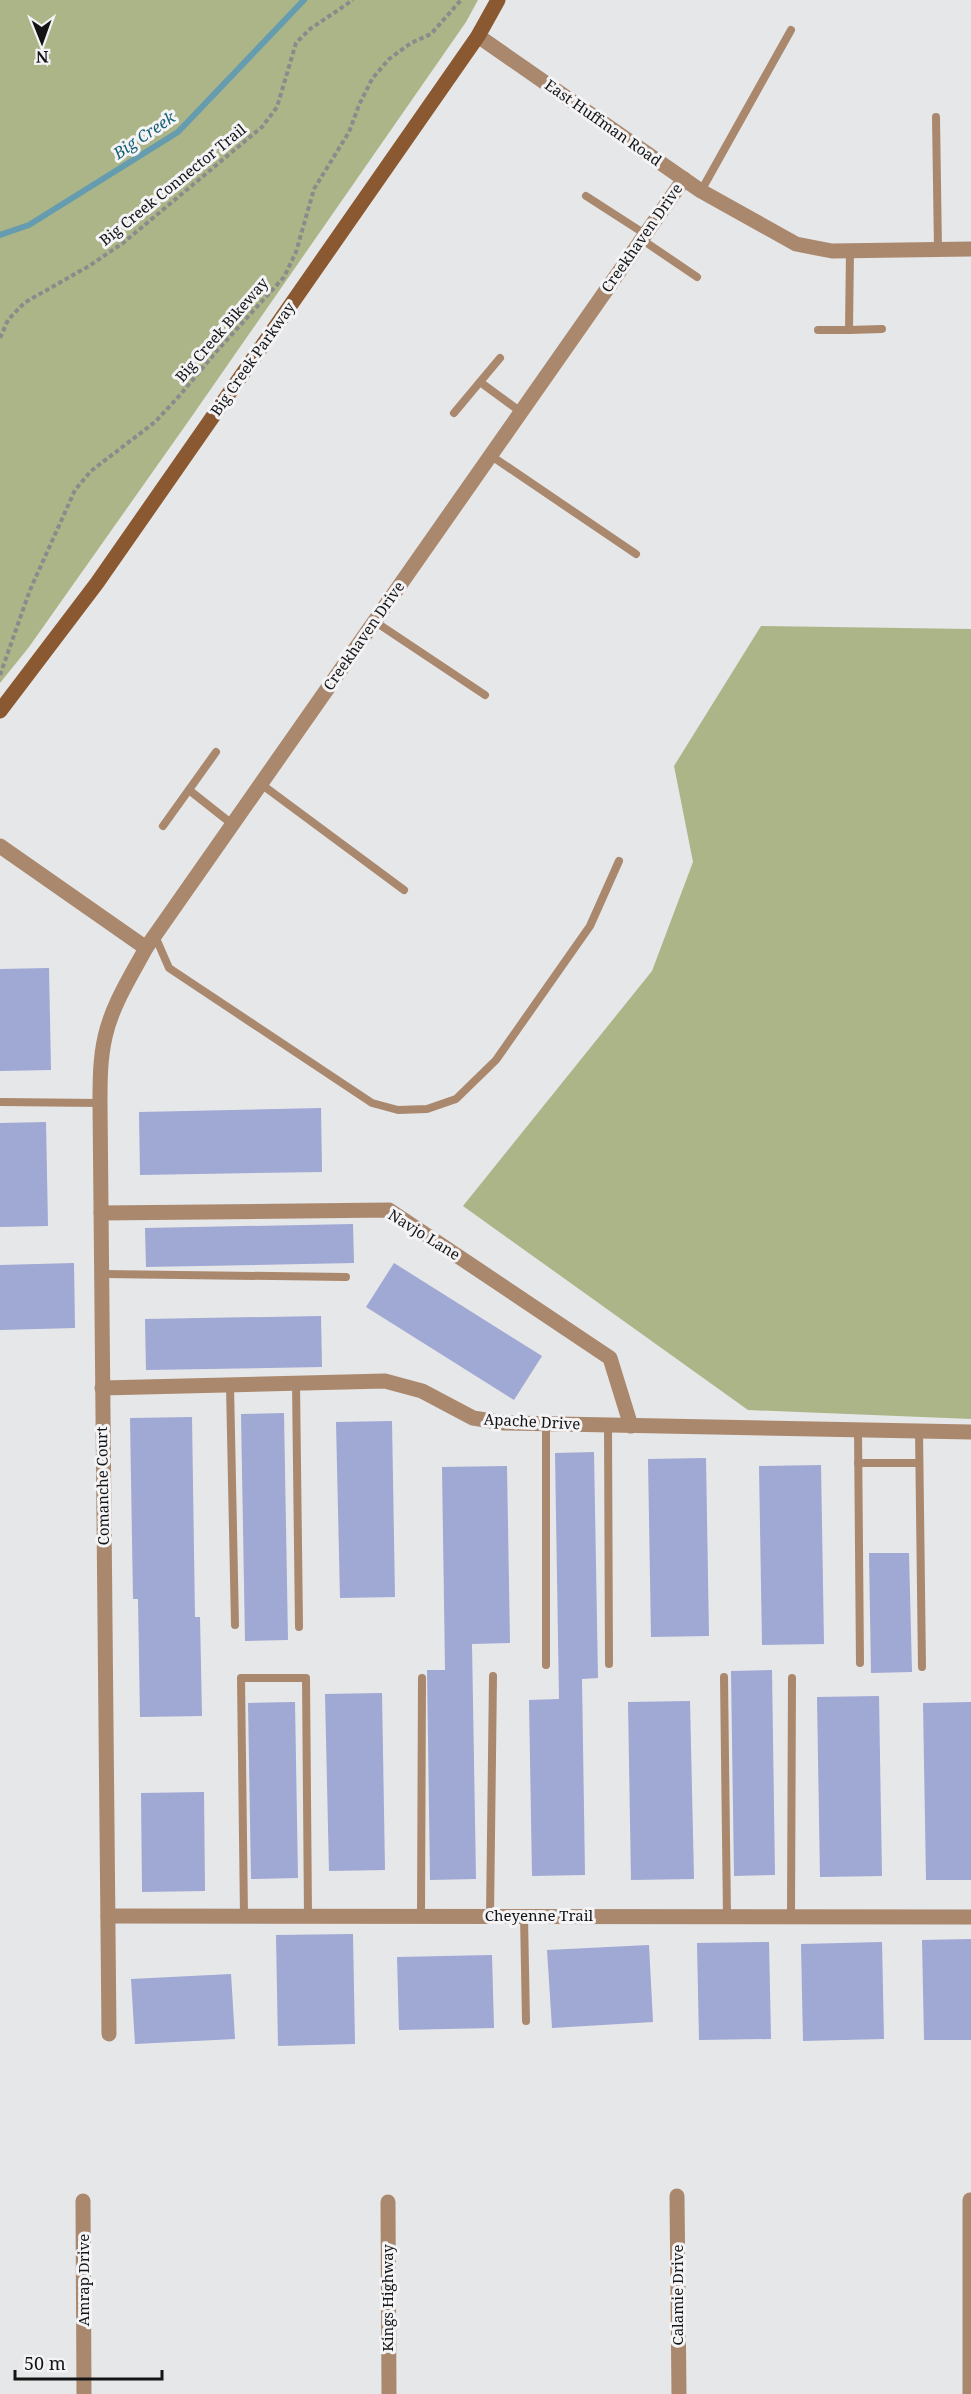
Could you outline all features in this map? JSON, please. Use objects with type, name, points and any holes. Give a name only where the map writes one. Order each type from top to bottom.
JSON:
[{"type":"street","name":"Big Creek Parkway","points":[[0,711],[97,584],[478,36],[498,0]]},
{"type":"street","name":"East Huffman Road","points":[[478,36],[701,191],[796,244],[832,251],[971,249]]},
{"type":"street","name":"Creekhaven Drive","points":[[150,941],[684,179]]},
{"type":"street","points":[[0,846],[150,941]]},
{"type":"street","name":"Comanche Court","points":[[109,2034],[100,1067],[105,1035],[119,998],[150,941]]},
{"type":"street","name":"Navjo Lane","points":[[101,1213],[389,1210],[610,1358],[631,1426]]},
{"type":"street","name":"Apache Drive","points":[[102,1388],[385,1381],[422,1391],[473,1418],[504,1423],[971,1432]]},
{"type":"street","name":"Cheyenne Trail","points":[[108,1916],[971,1917]]},
{"type":"street","name":"Calamie Drive","points":[[677,2196],[679,2394]]},
{"type":"street","points":[[970,2200],[970,2394]]},
{"type":"street","name":"Amrap Drive","points":[[83,2202],[84,2394]]},
{"type":"street","name":"Kings Highway","points":[[388,2202],[389,2394]]},
{"type":"lane","points":[[701,191],[791,30]]},
{"type":"lane","points":[[936,117],[938,250]]},
{"type":"lane","points":[[586,196],[697,277]]},
{"type":"lane","points":[[849,330],[850,250]]},
{"type":"lane","points":[[818,330],[882,329]]},
{"type":"lane","points":[[454,413],[500,358]]},
{"type":"lane","points":[[480,382],[520,412]]},
{"type":"lane","points":[[490,455],[636,554]]},
{"type":"lane","points":[[374,621],[485,695]]},
{"type":"lane","points":[[163,826],[216,752]]},
{"type":"lane","points":[[261,783],[404,890]]},
{"type":"lane","points":[[189,790],[232,824]]},
{"type":"lane","points":[[150,941],[169,968],[372,1103],[398,1110],[427,1109],[456,1099],[496,1060],[590,926],[619,861]]},
{"type":"lane","points":[[0,1102],[100,1103]]},
{"type":"lane","points":[[103,1274],[346,1277]]},
{"type":"lane","points":[[296,1383],[299,1627]]},
{"type":"lane","points":[[230,1385],[235,1625]]},
{"type":"lane","points":[[546,1424],[546,1665]]},
{"type":"lane","points":[[608,1425],[609,1664]]},
{"type":"lane","points":[[858,1430],[860,1663]]},
{"type":"lane","points":[[919,1431],[922,1667]]},
{"type":"lane","points":[[858,1463],[919,1463]]},
{"type":"lane","points":[[490,1916],[493,1676]]},
{"type":"lane","points":[[724,1677],[727,1917]]},
{"type":"lane","points":[[244,1916],[241,1678],[306,1678],[308,1916]]},
{"type":"lane","points":[[421,1916],[422,1678]]},
{"type":"lane","points":[[791,1917],[792,1678]]},
{"type":"lane","points":[[524,1916],[526,2021]]},
{"type":"path","name":"Big Creek Connector Trail","points":[[0,338],[8,320],[24,303],[123,243],[262,127],[277,107],[296,43],[310,29],[353,0]]},
{"type":"path","name":"Big Creek Bikeway","points":[[0,675],[30,590],[75,490],[91,471],[155,422],[284,277],[296,252],[314,189],[349,132],[358,105],[372,79],[389,59],[411,43],[430,34],[450,15],[460,0]]},
{"type":"green space","points":[[0,0],[478,0],[466,22],[190,419],[29,647],[0,683]]},
{"type":"green space","points":[[761,626],[971,629],[971,1419],[748,1410],[463,1206],[652,971],[693,862],[674,766]]},
{"type":"building","points":[[49,968],[51,1070],[0,1071],[0,969]]},
{"type":"building","points":[[321,1108],[322,1172],[140,1175],[139,1112]]},
{"type":"building","points":[[46,1122],[48,1226],[0,1227],[0,1123]]},
{"type":"building","points":[[353,1224],[354,1263],[146,1267],[145,1228]]},
{"type":"building","points":[[74,1263],[75,1328],[0,1330],[0,1265]]},
{"type":"building","points":[[394,1263],[542,1356],[514,1400],[366,1307]]},
{"type":"building","points":[[321,1316],[322,1367],[146,1370],[145,1319]]},
{"type":"building","points":[[284,1413],[288,1640],[245,1641],[241,1414]]},
{"type":"building","points":[[192,1417],[195,1617],[200,1617],[202,1716],[140,1717],[138,1599],[133,1599],[130,1418]]},
{"type":"building","points":[[392,1421],[395,1597],[340,1598],[336,1422]]},
{"type":"building","points":[[594,1452],[598,1678],[582,1679],[585,1875],[532,1876],[529,1700],[559,1699],[555,1453]]},
{"type":"building","points":[[706,1458],[709,1636],[651,1637],[648,1459]]},
{"type":"building","points":[[821,1465],[824,1644],[762,1645],[759,1466]]},
{"type":"building","points":[[507,1466],[510,1643],[472,1644],[476,1879],[430,1880],[427,1670],[445,1670],[442,1467]]},
{"type":"building","points":[[869,1553],[909,1553],[912,1672],[871,1673]]},
{"type":"building","points":[[772,1670],[775,1875],[734,1876],[731,1671]]},
{"type":"building","points":[[382,1693],[385,1870],[329,1871],[325,1694]]},
{"type":"building","points":[[879,1696],[882,1876],[820,1877],[817,1697]]},
{"type":"building","points":[[690,1701],[694,1879],[631,1880],[628,1702]]},
{"type":"building","points":[[295,1702],[298,1878],[251,1879],[248,1703]]},
{"type":"building","points":[[971,1702],[971,1880],[926,1880],[923,1703]]},
{"type":"building","points":[[204,1792],[205,1891],[142,1892],[141,1793]]},
{"type":"building","points":[[353,1934],[355,2044],[278,2046],[276,1935]]},
{"type":"building","points":[[971,1939],[971,2040],[924,2040],[922,1940]]},
{"type":"building","points":[[769,1942],[771,2039],[699,2040],[697,1943]]},
{"type":"building","points":[[882,1942],[884,2039],[803,2041],[801,1944]]},
{"type":"building","points":[[649,1945],[653,2022],[552,2028],[547,1950]]},
{"type":"building","points":[[492,1955],[494,2028],[399,2030],[397,1957]]},
{"type":"building","points":[[231,1974],[235,2039],[135,2044],[131,1979]]},
{"type":"waterway","name":"Big Creek","points":[[0,235],[29,225],[178,132],[304,0]]}]
